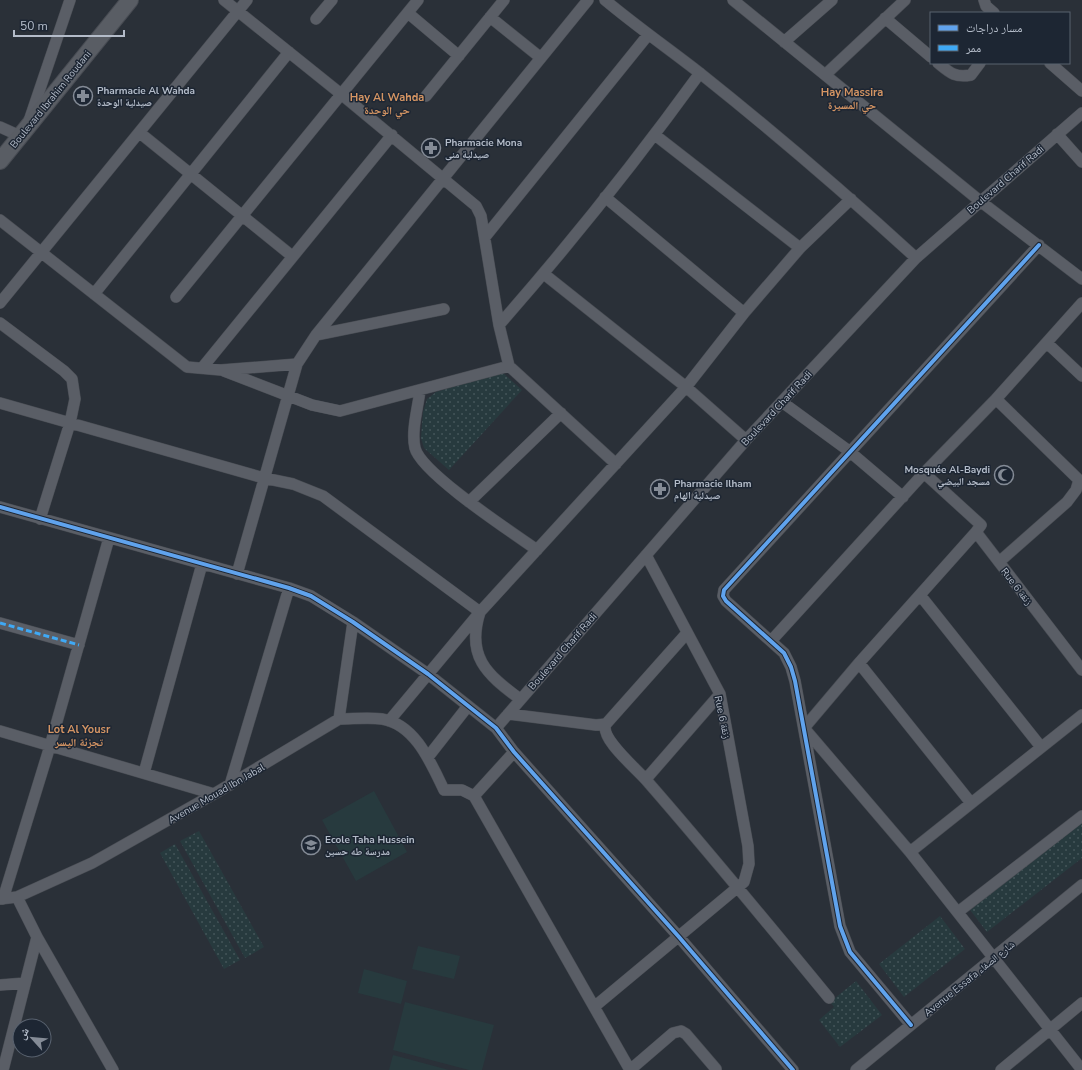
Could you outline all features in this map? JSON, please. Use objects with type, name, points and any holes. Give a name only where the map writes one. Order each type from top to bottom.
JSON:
[{"type":"street","points":[[0,127],[23,132],[70,0]]},
{"type":"street","name":"Boulevard Ibrahim Roudani","points":[[0,161],[130,0]]},
{"type":"street","points":[[224,0],[392,135],[476,206],[481,216],[499,325],[509,366],[616,464]]},
{"type":"street","points":[[0,304],[247,0]]},
{"type":"street","points":[[316,19],[332,0]]},
{"type":"street","points":[[176,297],[418,0]]},
{"type":"street","points":[[426,96],[504,0]]},
{"type":"street","points":[[237,574],[297,364],[316,335],[588,0]]},
{"type":"street","points":[[605,0],[700,74],[851,199],[916,258]]},
{"type":"street","points":[[732,0],[980,200],[1082,279]]},
{"type":"street","points":[[784,42],[832,0]]},
{"type":"street","points":[[825,75],[884,18],[905,0]]},
{"type":"street","points":[[984,0],[986,6],[993,12]]},
{"type":"street","points":[[408,14],[459,56]]},
{"type":"street","points":[[490,17],[541,58]]},
{"type":"street","points":[[884,18],[930,56]]},
{"type":"street","points":[[485,237],[648,35]]},
{"type":"street","points":[[94,294],[289,52]]},
{"type":"street","points":[[939,64],[950,73],[960,77],[971,75],[979,64]]},
{"type":"street","points":[[1051,64],[1082,91]]},
{"type":"street","points":[[499,325],[544,274],[605,198],[655,135],[700,74]]},
{"type":"street","name":"Boulevard Charif Radi","points":[[496,728],[746,440],[916,258],[980,200],[1082,113]]},
{"type":"street","points":[[140,133],[292,256]]},
{"type":"street","points":[[1057,134],[1082,162]]},
{"type":"street","points":[[202,368],[392,135]]},
{"type":"street","points":[[655,135],[800,248]]},
{"type":"street","points":[[605,198],[744,313]]},
{"type":"street","points":[[389,721],[480,612],[686,387],[744,313],[800,248],[851,199]]},
{"type":"street","points":[[0,220],[187,367],[221,370],[297,364]]},
{"type":"street","points":[[910,1025],[850,952],[840,926],[804,728],[791,667],[784,653],[726,601],[723,596],[724,590],[849,451],[1039,245]]},
{"type":"street","points":[[544,274],[686,387],[746,440]]},
{"type":"street","points":[[771,641],[924,473],[996,399],[1082,303]]},
{"type":"street","points":[[316,335],[444,308]]},
{"type":"street","points":[[0,323],[64,371],[72,379],[75,399],[70,423],[40,518]]},
{"type":"street","points":[[1047,343],[1082,376]]},
{"type":"street","points":[[221,370],[312,405],[340,411],[509,366]]},
{"type":"street","points":[[420,390],[415,435],[415,448],[420,461],[469,502],[537,550]]},
{"type":"street","points":[[996,399],[1079,480],[1076,490],[1067,502],[999,562]]},
{"type":"street","points":[[782,402],[849,451],[903,497]]},
{"type":"street","points":[[0,403],[264,478],[293,484],[323,496],[480,612]]},
{"type":"street","points":[[469,502],[561,413]]},
{"type":"street","name":"Rue 6 زنقة","points":[[924,473],[981,525],[976,532],[1082,670]]},
{"type":"street","points":[[0,507],[289,588],[310,596],[353,622],[428,674],[496,728],[514,752],[679,937],[793,1070]]},
{"type":"street","points":[[804,728],[859,663],[976,532]]},
{"type":"street","points":[[2,899],[50,746],[109,538]]},
{"type":"street","name":"Rue 6 زنقة","points":[[594,1007],[738,888],[744,882],[748,872],[748,846],[720,694],[646,556]]},
{"type":"street","points":[[144,773],[202,564]]},
{"type":"street","points":[[230,785],[289,588]]},
{"type":"street","points":[[920,595],[1041,747]]},
{"type":"street","points":[[480,612],[475,629],[475,645],[479,657],[500,684],[520,699]]},
{"type":"street","points":[[353,622],[339,719],[382,719],[389,721],[409,732],[428,757],[444,790],[462,790],[474,796],[630,1070],[673,1032],[681,1031],[686,1034],[716,1069]]},
{"type":"street","points":[[0,623],[79,645]]},
{"type":"street","points":[[687,633],[606,724],[604,732],[610,741],[646,779],[829,998]]},
{"type":"street","points":[[859,663],[970,803]]},
{"type":"street","points":[[646,779],[720,694]]},
{"type":"street","points":[[428,757],[468,706]]},
{"type":"street","points":[[508,714],[596,726],[606,724]]},
{"type":"street","points":[[910,852],[1082,715]]},
{"type":"street","name":"Avenue Mouad Ibn Jabal","points":[[2,899],[17,897],[92,864],[230,785],[339,719]]},
{"type":"street","points":[[804,728],[910,852],[958,912],[992,959],[1082,1070]]},
{"type":"street","points":[[0,731],[214,794]]},
{"type":"street","points":[[474,796],[514,752]]},
{"type":"street","points":[[958,912],[1082,816]]},
{"type":"street","name":"Avenue Essafa شارع الصفاء","points":[[856,1070],[1082,885]]},
{"type":"street","points":[[17,897],[38,938],[114,1070]]},
{"type":"street","points":[[2,1066],[38,938]]},
{"type":"street","points":[[0,985],[25,983]]},
{"type":"street","points":[[1001,1070],[1082,1003]]},
{"type":"green space","points":[[502,372],[522,390],[449,470],[424,448],[421,438],[423,412],[427,399],[436,392]]},
{"type":"green space","points":[[374,791],[407,852],[356,881],[322,820]]},
{"type":"green space","points":[[1082,822],[1082,858],[987,932],[970,910]]},
{"type":"green space","points":[[199,831],[264,947],[245,958],[180,841]]},
{"type":"green space","points":[[175,844],[240,960],[224,969],[160,853]]},
{"type":"green space","points":[[940,916],[965,949],[904,997],[879,964]]},
{"type":"green space","points":[[418,946],[460,956],[454,979],[412,969]]},
{"type":"green space","points":[[364,969],[407,981],[401,1004],[358,993]]},
{"type":"green space","points":[[856,981],[882,1015],[840,1047],[819,1020],[834,1007],[830,1002]]},
{"type":"green space","points":[[405,1002],[494,1025],[482,1070],[469,1070],[393,1050]]},
{"type":"green space","points":[[393,1055],[449,1070],[389,1070]]},
{"type":"marked path","points":[[0,623],[79,645]]},
{"type":"cycle path","points":[[911,1025],[850,952],[840,926],[795,681],[791,667],[784,653],[726,601],[723,596],[724,590],[1039,245]]},
{"type":"cycle path","points":[[0,507],[289,588],[311,596],[353,622],[428,674],[496,728],[514,752],[679,937],[793,1070]]},
{"type":"place","name":"Pharmacie Al Wahda صيدلية الوحدة","points":[[83,96]]},
{"type":"place","name":"Pharmacie Mona صيدلية منى","points":[[431,148]]},
{"type":"place","name":"Mosquée Al-Baydi مسجد البيضي","points":[[1004,475]]},
{"type":"place","name":"Pharmacie Ilham صيدلية الهام","points":[[660,489]]},
{"type":"place","name":"Ecole Taha Hussein مدرسة طه حسين","points":[[311,845]]},
{"type":"district","name":"Hay Massira حي المسيرة","points":[[852,98]]},
{"type":"district","name":"Hay Al Wahda حي الوحدة","points":[[387,103]]},
{"type":"district","name":"Lot Al Yousr تجزئة اليسر","points":[[79,735]]}]
